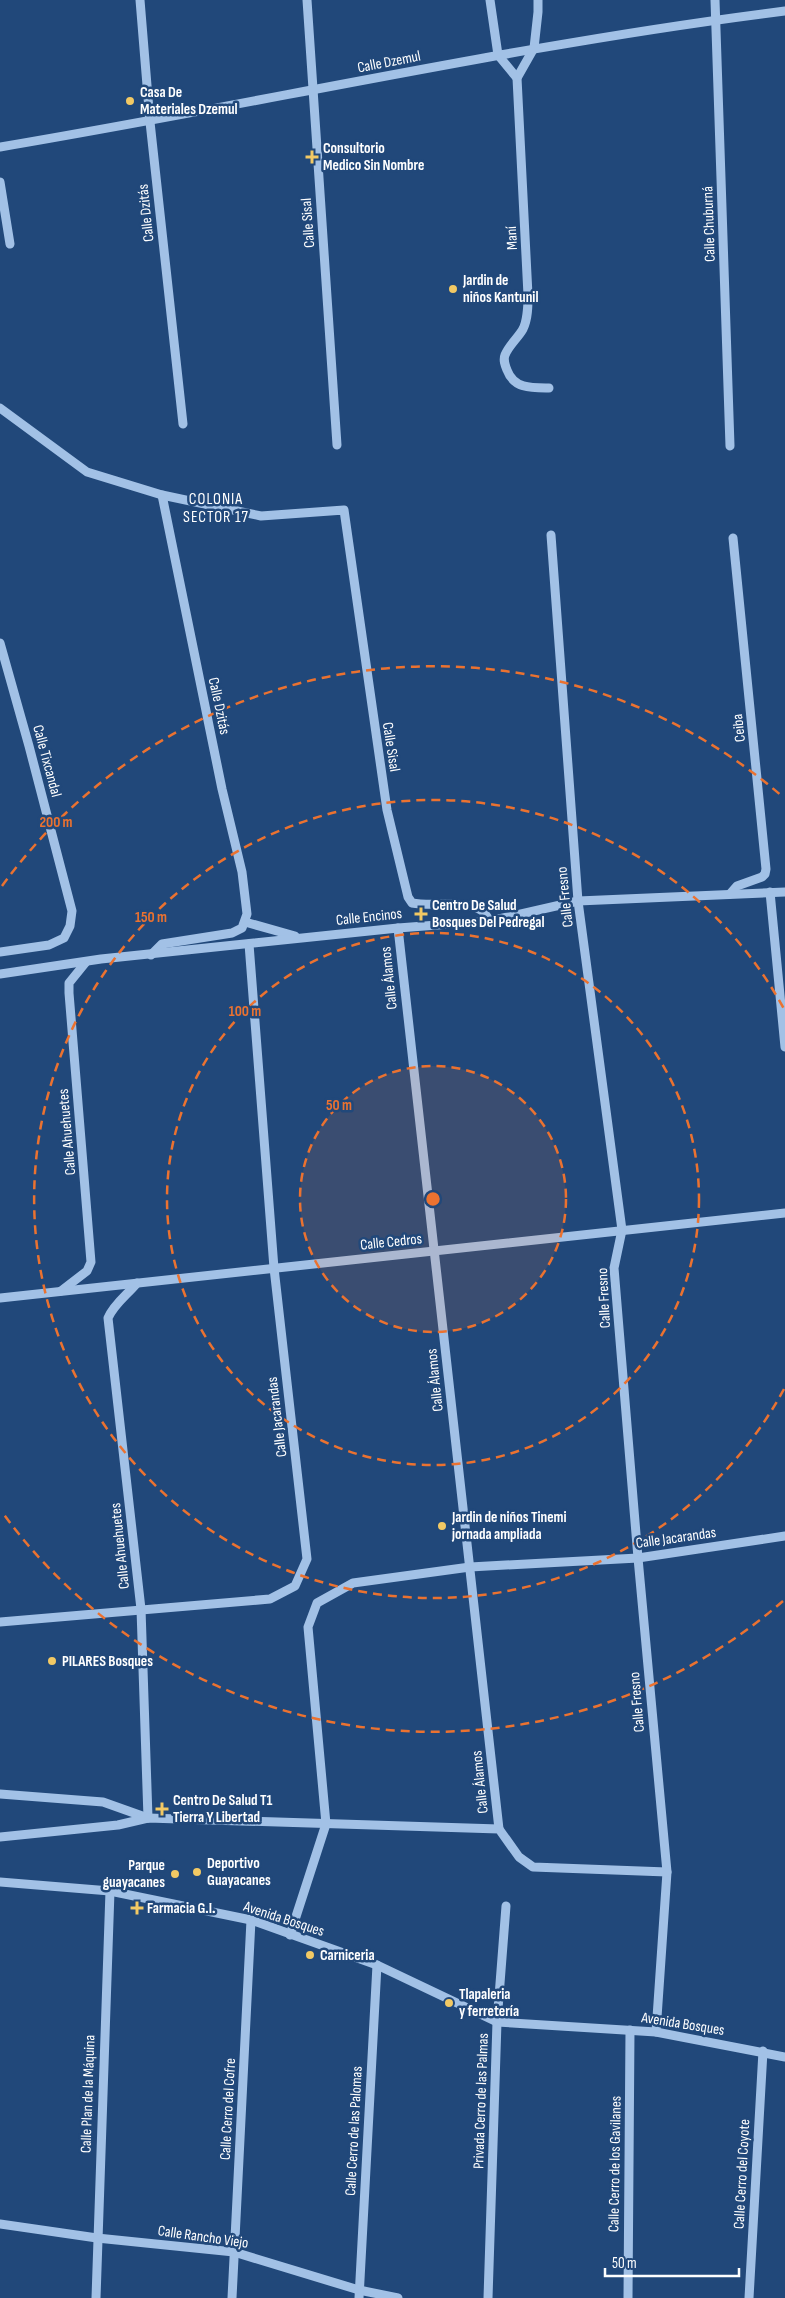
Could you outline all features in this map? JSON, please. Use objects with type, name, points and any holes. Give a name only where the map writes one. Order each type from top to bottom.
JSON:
[{"type":"street","name":"Calle Dzitás","points":[[140,0],[150,122],[183,424]]},
{"type":"street","name":"Calle Sisal","points":[[307,0],[337,445]]},
{"type":"street","points":[[490,0],[498,56],[517,78],[534,48],[538,0]]},
{"type":"street","name":"Calle Chuburná","points":[[715,0],[730,446]]},
{"type":"street","name":"Calle Dzemul","points":[[0,147],[150,122],[534,48],[717,19],[785,11]]},
{"type":"street","name":"Maní","points":[[517,78],[528,295],[527,315],[523,329],[504,356],[504,363],[509,376],[519,385],[530,388],[549,388]]},
{"type":"street","points":[[0,182],[10,244]]},
{"type":"street","points":[[0,408],[87,472],[162,495]]},
{"type":"street","name":"Calle Dzitás","points":[[162,495],[222,789],[242,872],[248,914],[245,922]]},
{"type":"street","name":"Calle Sisal","points":[[162,495],[261,516],[344,510],[387,810],[408,897],[412,903],[422,905],[471,906],[482,910],[490,921]]},
{"type":"street","name":"Calle Fresno","points":[[551,535],[578,901],[622,1230],[614,1268],[667,1872],[656,2032]]},
{"type":"street","name":"Ceiba","points":[[730,894],[737,886],[765,874],[766,869],[733,538]]},
{"type":"street","name":"Calle Tixcandal","points":[[0,643],[72,911],[70,926],[64,938],[49,945],[0,952]]},
{"type":"street","points":[[770,892],[785,1047]]},
{"type":"street","name":"Calle Encinos","points":[[0,974],[86,962],[302,938],[490,921],[578,901],[785,892]]},
{"type":"street","points":[[152,955],[162,944],[232,933],[242,928],[245,922],[302,938]]},
{"type":"street","name":"Calle Álamos","points":[[398,928],[500,1829]]},
{"type":"street","name":"Calle Jacarandas","points":[[0,1622],[270,1599],[294,1586],[307,1559],[274,1268],[249,944]]},
{"type":"street","name":"Calle Ahuehuetes","points":[[61,1291],[87,1271],[91,1262],[69,993],[69,983],[86,962]]},
{"type":"street","name":"Calle Cedros","points":[[0,1298],[785,1213]]},
{"type":"street","name":"Calle Ahuehuetes","points":[[137,1283],[124,1299],[115,1306],[108,1318],[140,1609],[148,1818]]},
{"type":"street","name":"Calle Jacarandas","points":[[290,1935],[326,1824],[308,1628],[318,1603],[353,1583],[470,1567],[638,1558],[785,1536]]},
{"type":"street","points":[[0,1794],[103,1802],[148,1818]]},
{"type":"street","points":[[0,1837],[118,1825],[148,1818],[500,1829],[518,1856],[533,1867],[667,1872]]},
{"type":"street","name":"Avenida Bosques","points":[[0,1882],[110,1891],[251,1920],[377,1965],[497,2022],[656,2032],[763,2051],[785,2057]]},
{"type":"street","name":"Calle Plan de la Máquina","points":[[96,2298],[110,1891]]},
{"type":"street","name":"Privada Cerro de las Palmas","points":[[488,2298],[497,2022],[506,1906]]},
{"type":"street","name":"Calle Cerro del Cofre","points":[[232,2298],[251,1920]]},
{"type":"street","name":"Calle Cerro de las Palomas","points":[[359,2294],[377,1965]]},
{"type":"street","name":"Calle Cerro de los Gavilanes","points":[[628,2298],[630,2030]]},
{"type":"street","name":"Calle Cerro del Coyote","points":[[749,2298],[763,2051]]},
{"type":"street","name":"Calle Rancho Viejo","points":[[0,2224],[97,2238],[234,2252],[359,2294],[398,2298]]},
{"type":"place","name":"Casa De Materiales Dzemul","points":[[130,101]]},
{"type":"place","name":"Consultorio Medico Sin Nombre","points":[[312,157]]},
{"type":"place","name":"Jardin de niños Kantunil","points":[[453,289]]},
{"type":"place","name":"Centro De Salud Bosques Del Pedregal","points":[[421,914]]},
{"type":"place","name":"Jardin de niños Tinemi jornada ampliada","points":[[442,1526]]},
{"type":"place","name":"PILARES Bosques","points":[[52,1661]]},
{"type":"place","name":"Centro De Salud T1 Tierra Y Libertad","points":[[162,1809]]},
{"type":"place","name":"Deportivo Guayacanes","points":[[197,1872]]},
{"type":"place","name":"Parque guayacanes","points":[[175,1874]]},
{"type":"place","name":"Farmacia G.I.","points":[[137,1908]]},
{"type":"place","name":"Carniceria","points":[[310,1955]]},
{"type":"place","name":"Tlapaleria y ferretería","points":[[449,2003]]},
{"type":"district","name":"COLONIA SECTOR 17","points":[[216,508]]}]
